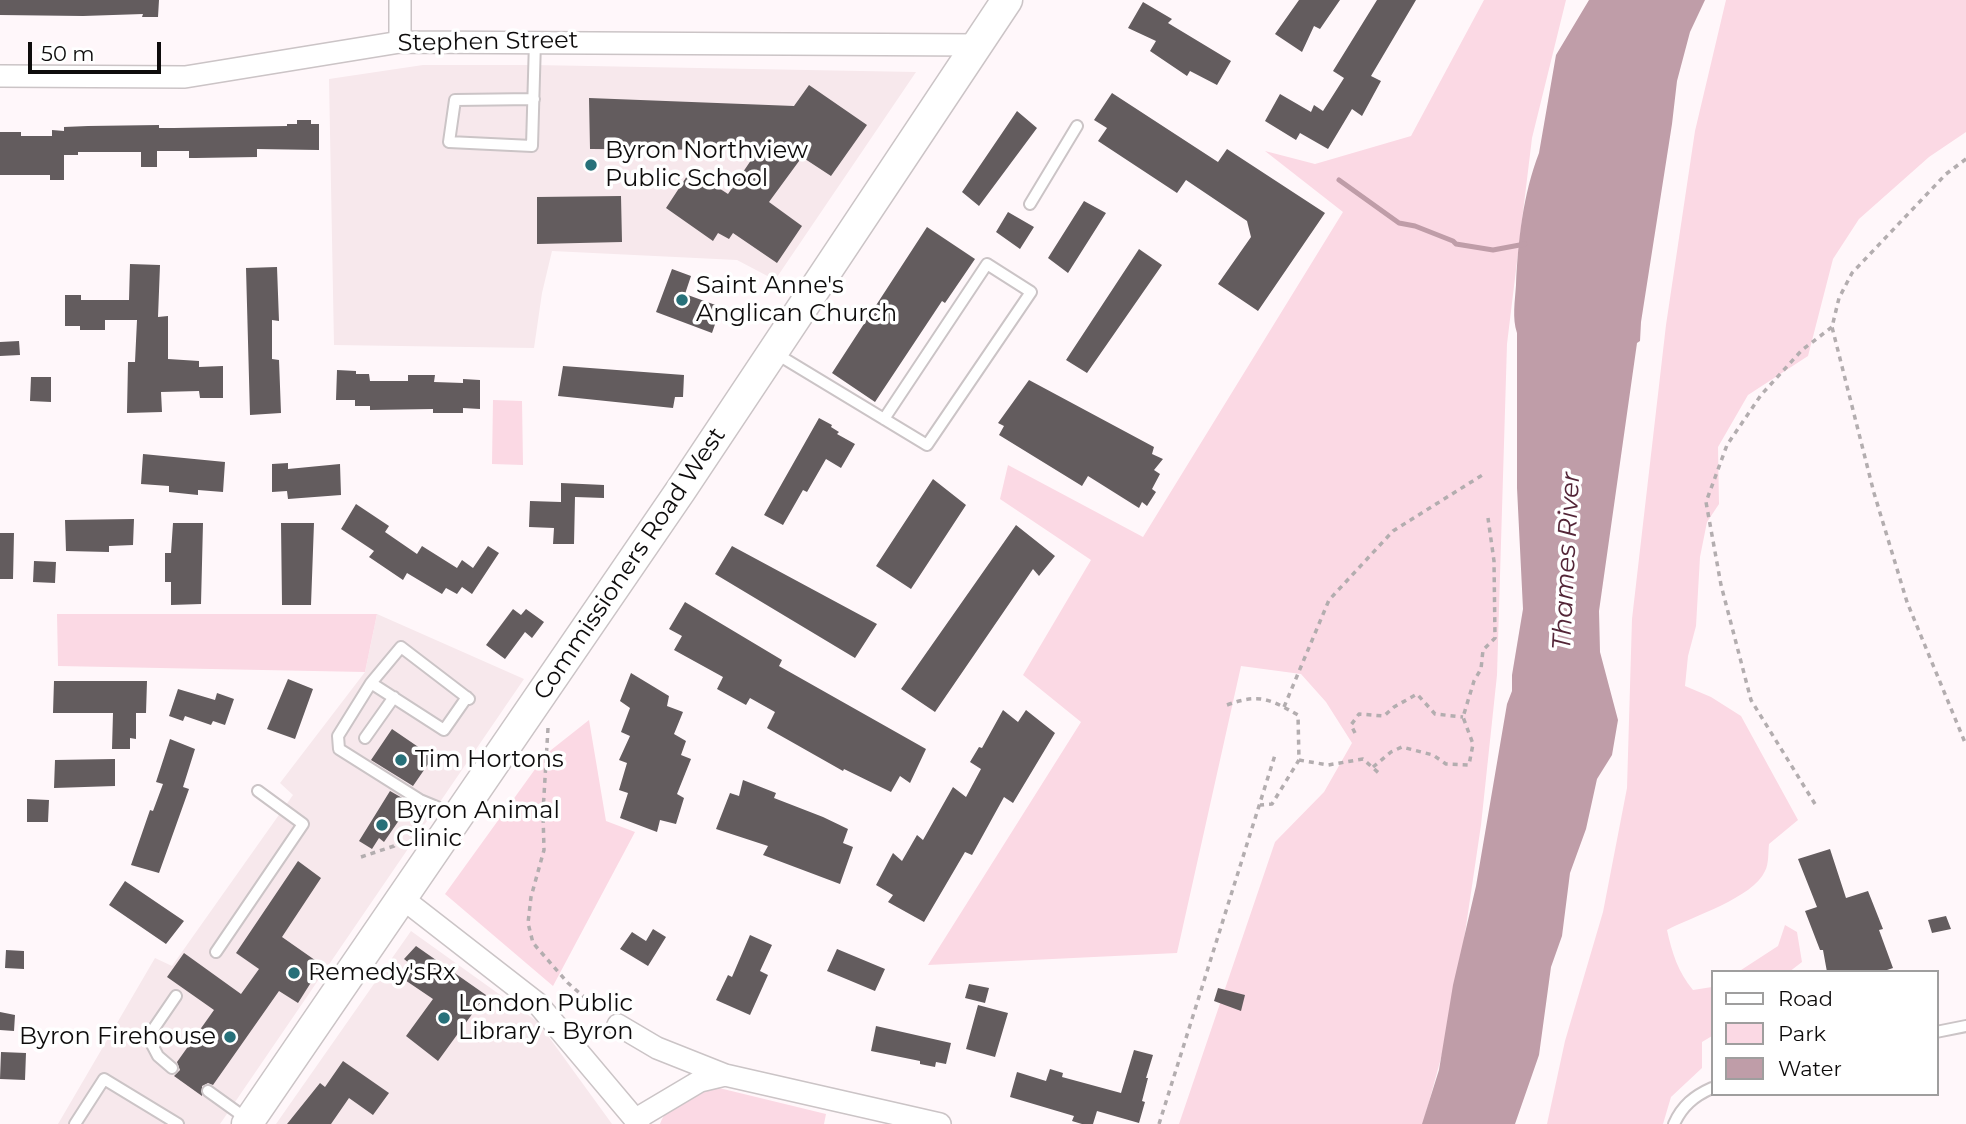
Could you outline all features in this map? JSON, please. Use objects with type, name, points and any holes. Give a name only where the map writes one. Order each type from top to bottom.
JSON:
[{"type":"main road","name":"Commissioners Road West","points":[[248,1122],[773,351],[1007,0]]},
{"type":"street","points":[[400,0],[400,41]]},
{"type":"street","name":"Stephen Street","points":[[0,76],[185,77],[400,41],[979,45]]},
{"type":"street","points":[[402,898],[537,1003],[638,1122],[700,1081],[724,1075]]},
{"type":"street","points":[[618,1025],[657,1048],[724,1075],[940,1124]]},
{"type":"lane","points":[[534,99],[455,100],[449,142],[533,146],[534,99],[535,41]]},
{"type":"lane","points":[[1030,204],[1077,126]]},
{"type":"lane","points":[[773,351],[884,419],[927,445],[1031,292],[987,264],[884,419]]},
{"type":"lane","points":[[371,683],[444,730],[468,698],[402,647],[371,683],[338,736],[339,749],[420,800],[437,807],[455,821]]},
{"type":"lane","points":[[365,738],[394,697]]},
{"type":"lane","points":[[216,952],[303,824],[258,791]]},
{"type":"lane","points":[[172,1068],[158,1056],[148,1037],[176,996]]},
{"type":"lane","points":[[1938,1032],[1966,1026]]},
{"type":"lane","points":[[75,1124],[104,1079],[178,1124]]},
{"type":"lane","points":[[1674,1124],[1681,1109],[1700,1093],[1710,1089]]},
{"type":"lane","points":[[208,1091],[248,1122]]},
{"type":"path","points":[[1966,159],[1946,174],[1852,273],[1839,298],[1832,327],[1874,493],[1907,602],[1966,745]]},
{"type":"path","points":[[1815,804],[1751,700],[1721,585],[1706,502],[1727,445],[1761,395],[1802,350],[1832,327]]},
{"type":"path","points":[[1284,707],[1329,600],[1393,531],[1484,474]]},
{"type":"path","points":[[1373,767],[1391,752],[1402,747],[1433,755],[1446,764],[1469,765],[1473,744],[1463,717],[1474,681],[1481,669],[1483,650],[1495,638],[1494,561],[1488,518]]},
{"type":"path","points":[[1355,733],[1351,725],[1359,714],[1384,716],[1417,694],[1435,714],[1463,717]]},
{"type":"path","points":[[1227,705],[1248,697],[1271,700],[1298,715],[1299,760],[1272,804],[1260,805]]},
{"type":"path","points":[[548,728],[543,812],[544,850],[531,897],[528,923],[533,943],[568,983],[618,1025]]},
{"type":"path","points":[[1159,1124],[1275,755]]},
{"type":"path","points":[[1299,760],[1328,765],[1363,760],[1381,775]]},
{"type":"path","points":[[361,857],[394,846],[405,830]]},
{"type":"shaded area","name":"Byron Northview Public School","points":[[423,65],[916,72],[775,280],[737,260],[552,251],[542,293],[534,348],[334,345],[329,79]]},
{"type":"shaded area","points":[[377,614],[524,679],[220,1124],[58,1124],[155,958],[172,966],[293,795],[280,783],[365,672]]},
{"type":"shaded area","points":[[411,931],[538,1022],[612,1124],[276,1124]]},
{"type":"green space","points":[[1484,0],[1566,0],[1532,138],[1507,344],[1497,675],[1481,825],[1453,1014],[1423,1124],[1179,1124],[1275,842],[1324,792],[1352,743],[1326,702],[1301,674],[1241,666],[1177,953],[928,965],[1081,722],[1023,675],[1091,560],[1000,499],[1008,465],[1143,537],[1343,212],[1265,151],[1315,164],[1411,136]]},
{"type":"green space","points":[[1726,0],[1966,0],[1966,132],[1929,157],[1859,219],[1833,259],[1808,356],[1748,395],[1718,447],[1719,504],[1707,522],[1700,557],[1696,626],[1688,656],[1685,686],[1711,697],[1741,716],[1798,820],[1769,844],[1765,871],[1748,890],[1667,930],[1676,962],[1693,990],[1710,987],[1710,1037],[1702,1042],[1702,1068],[1671,1097],[1663,1124],[1547,1124],[1565,1041],[1603,912],[1627,788],[1632,619],[1666,325],[1695,131]]},
{"type":"green space","points":[[493,400],[522,401],[523,465],[492,464]]},
{"type":"green space","points":[[57,614],[377,614],[365,672],[58,666]]},
{"type":"green space","points":[[589,720],[606,821],[635,832],[553,986],[445,894],[546,754]]},
{"type":"green space","points":[[1785,925],[1797,932],[1802,962],[1792,970],[1741,970],[1778,946]]},
{"type":"green space","points":[[719,1088],[826,1114],[824,1124],[660,1124],[670,1108],[684,1098]]},
{"type":"water","name":"Thames River","points":[[1589,0],[1705,0],[1690,32],[1677,81],[1599,611],[1600,652],[1618,720],[1612,755],[1597,779],[1586,829],[1570,873],[1562,936],[1551,967],[1539,1055],[1515,1124],[1422,1124],[1439,1070],[1453,985],[1476,886],[1507,704],[1512,691],[1512,675],[1523,609],[1517,488],[1517,333],[1514,315],[1522,218],[1539,153],[1556,55]]},
{"type":"building","points":[[0,0],[159,0],[158,17],[142,17],[143,14],[0,15]]},
{"type":"building","points":[[1299,0],[1340,0],[1320,29],[1314,26],[1302,52],[1275,34]]},
{"type":"building","points":[[1377,0],[1416,0],[1371,76],[1381,81],[1362,116],[1352,109],[1328,149],[1300,133],[1296,140],[1265,121],[1280,94],[1311,112],[1314,105],[1323,111],[1344,78],[1333,71]]},
{"type":"building","points":[[1143,2],[1172,19],[1168,23],[1231,61],[1217,85],[1190,71],[1187,76],[1150,51],[1156,41],[1128,28]]},
{"type":"building","points":[[809,85],[867,125],[831,176],[802,157],[769,202],[802,226],[777,263],[733,233],[729,239],[718,233],[713,241],[666,208],[691,170],[728,194],[758,150],[590,149],[589,98],[794,106]]},
{"type":"building","points":[[1112,93],[1218,162],[1227,149],[1325,213],[1258,311],[1218,284],[1251,237],[1247,221],[1186,180],[1177,193],[1098,141],[1107,128],[1094,120]]},
{"type":"building","points":[[1017,111],[1037,128],[979,206],[962,192]]},
{"type":"building","points":[[297,120],[311,120],[311,124],[319,124],[319,150],[257,149],[257,157],[196,158],[189,158],[189,151],[157,151],[157,167],[141,167],[141,152],[78,152],[78,155],[64,155],[64,180],[50,180],[50,175],[0,175],[0,132],[21,132],[21,136],[52,136],[52,130],[64,131],[64,127],[287,126],[297,124]]},
{"type":"building","points":[[621,196],[622,242],[537,244],[537,197]]},
{"type":"building","points":[[1084,201],[1106,213],[1068,273],[1048,258]]},
{"type":"building","points":[[1008,212],[1034,227],[1020,249],[996,232]]},
{"type":"building","points":[[927,227],[975,259],[945,303],[942,301],[875,402],[832,373]]},
{"type":"building","points":[[1139,249],[1162,265],[1087,373],[1066,360]]},
{"type":"building","points":[[130,264],[160,265],[158,317],[168,316],[168,359],[199,361],[199,367],[223,366],[223,398],[200,398],[199,391],[161,392],[162,412],[127,413],[128,362],[135,362],[137,320],[105,320],[105,330],[80,330],[80,326],[65,326],[65,295],[81,295],[81,300],[129,300]]},
{"type":"building","points":[[277,267],[279,321],[272,320],[272,359],[279,360],[281,413],[250,415],[246,268]]},
{"type":"building","name":"Saint Anne's Anglican Church","points":[[672,269],[691,276],[685,294],[721,307],[712,333],[656,312]]},
{"type":"building","points":[[19,341],[20,355],[0,356],[0,342]]},
{"type":"building","points":[[563,366],[684,375],[683,397],[675,397],[673,408],[558,396]]},
{"type":"building","points":[[337,370],[369,374],[370,381],[408,381],[408,375],[435,375],[434,382],[463,383],[463,379],[480,380],[480,409],[463,408],[463,413],[433,413],[433,409],[370,410],[370,406],[355,406],[355,400],[336,400]]},
{"type":"building","points":[[31,377],[51,377],[51,402],[30,401]]},
{"type":"building","points":[[1029,380],[1154,447],[1152,454],[1163,459],[1154,470],[1160,474],[1152,489],[1156,492],[1147,506],[1142,502],[1139,508],[1088,476],[1082,486],[999,435],[1004,426],[998,423]]},
{"type":"building","points":[[819,418],[832,425],[831,427],[839,432],[837,434],[855,444],[841,468],[826,459],[807,492],[803,490],[783,525],[764,515]]},
{"type":"building","points":[[143,454],[225,462],[223,492],[198,490],[198,495],[169,492],[169,486],[141,484]]},
{"type":"building","points":[[288,463],[288,469],[340,464],[341,495],[288,499],[287,491],[272,492],[272,464]]},
{"type":"building","points":[[933,479],[966,505],[911,589],[876,566]]},
{"type":"building","points":[[561,483],[604,485],[604,498],[575,497],[574,544],[553,544],[554,528],[529,527],[530,501],[561,502]]},
{"type":"building","points":[[356,504],[389,526],[385,532],[417,554],[422,546],[457,568],[462,560],[473,568],[488,546],[499,553],[472,594],[462,587],[457,594],[446,588],[442,594],[407,573],[403,580],[369,557],[374,551],[341,529]]},
{"type":"building","points":[[134,519],[133,545],[109,546],[109,552],[66,551],[65,520]]},
{"type":"building","points":[[173,523],[203,523],[201,604],[171,605],[171,582],[165,582],[165,553],[171,553]]},
{"type":"building","points":[[281,523],[314,523],[311,605],[282,605]]},
{"type":"building","points":[[1016,525],[1055,556],[1039,576],[1033,569],[935,712],[901,689]]},
{"type":"building","points":[[0,533],[14,533],[13,579],[0,579]]},
{"type":"building","points":[[732,546],[877,624],[855,658],[715,574]]},
{"type":"building","points":[[34,561],[56,562],[55,583],[33,582]]},
{"type":"building","points":[[685,602],[782,660],[779,666],[926,749],[910,783],[900,776],[891,792],[844,769],[843,771],[767,728],[775,712],[750,698],[746,705],[717,689],[723,677],[674,650],[682,636],[669,629]]},
{"type":"building","points":[[513,609],[521,615],[526,609],[544,622],[532,638],[525,632],[505,659],[486,645]]},
{"type":"building","points":[[631,673],[669,696],[667,706],[683,712],[674,734],[686,741],[681,755],[691,759],[677,794],[684,798],[676,824],[660,820],[657,832],[620,818],[628,793],[619,790],[627,763],[619,760],[630,736],[621,732],[630,708],[620,701]]},
{"type":"building","points":[[288,679],[313,689],[295,739],[267,729]]},
{"type":"building","points":[[54,681],[147,681],[146,713],[136,713],[136,739],[130,738],[130,749],[112,749],[113,713],[53,713]]},
{"type":"building","points":[[178,689],[215,700],[217,693],[234,699],[225,725],[213,721],[211,725],[185,716],[183,721],[169,716]]},
{"type":"building","points":[[1003,710],[1018,722],[1026,710],[1055,733],[1013,803],[1004,797],[972,855],[965,852],[924,922],[888,902],[893,895],[876,885],[893,853],[902,861],[917,835],[923,840],[953,787],[966,797],[981,769],[970,762],[979,747],[982,748]]},
{"type":"building","name":"Tim Hortons","points":[[392,729],[433,757],[413,786],[371,760]]},
{"type":"building","points":[[170,739],[195,749],[183,787],[189,789],[159,873],[131,865],[150,810],[153,811],[163,784],[156,782]]},
{"type":"building","points":[[115,759],[115,786],[54,788],[55,760]]},
{"type":"building","points":[[743,780],[776,793],[774,798],[848,829],[843,843],[853,847],[840,884],[763,855],[768,846],[716,829],[730,793],[739,796]]},
{"type":"building","name":"Byron Animal Clinic","points":[[390,791],[404,799],[397,809],[404,813],[384,842],[379,838],[372,849],[359,841]]},
{"type":"building","points":[[27,799],[49,800],[48,822],[27,822]]},
{"type":"building","points":[[1830,849],[1846,898],[1868,891],[1883,929],[1879,930],[1893,968],[1827,970],[1823,950],[1820,950],[1805,911],[1817,907],[1798,859]]},
{"type":"building","points":[[298,861],[321,878],[282,937],[322,965],[298,1003],[279,991],[213,1085],[208,1083],[202,1086],[202,1096],[174,1076],[180,1070],[177,1062],[214,1010],[167,977],[184,953],[241,994],[259,969],[236,953]]},
{"type":"building","points":[[125,881],[184,921],[166,944],[109,905]]},
{"type":"building","points":[[1946,916],[1951,929],[1932,933],[1928,920]]},
{"type":"building","points":[[653,929],[666,937],[648,966],[620,949],[632,932],[646,941]]},
{"type":"building","points":[[750,935],[772,945],[760,971],[768,975],[750,1015],[716,1000],[728,975],[732,977]]},
{"type":"building","name":"London Public Library - Byron","points":[[416,946],[486,995],[438,1061],[406,1036],[433,999],[399,976],[409,963],[404,959]]},
{"type":"building","points":[[837,949],[885,969],[875,991],[827,971]]},
{"type":"building","points":[[6,950],[24,951],[24,969],[5,968]]},
{"type":"building","points":[[969,984],[989,988],[985,1003],[965,998]]},
{"type":"building","points":[[1218,988],[1245,995],[1241,1011],[1214,1001]]},
{"type":"building","points":[[978,1005],[1008,1013],[995,1057],[966,1049]]},
{"type":"building","points":[[0,1012],[15,1015],[14,1031],[0,1030]]},
{"type":"building","points":[[876,1026],[951,1043],[946,1064],[936,1062],[935,1067],[920,1064],[920,1061],[871,1051]]},
{"type":"building","points":[[1134,1050],[1153,1055],[1146,1078],[1142,1101],[1145,1102],[1139,1123],[1097,1111],[1093,1124],[1082,1124],[1072,1121],[1074,1116],[1010,1097],[1017,1072],[1046,1081],[1050,1069],[1063,1073],[1062,1077],[1121,1093]]},
{"type":"building","points":[[1,1052],[26,1053],[25,1080],[0,1079]]},
{"type":"building","points":[[343,1061],[389,1093],[373,1115],[349,1098],[331,1124],[287,1124],[320,1083],[325,1087]]},
{"type":"waterway","points":[[1339,180],[1399,223],[1415,226],[1456,244],[1493,250],[1525,244]]},
{"type":"place","name":"Byron Northview Public School","points":[[591,165]]},
{"type":"place","name":"Saint Anne's Anglican Church","points":[[682,300]]},
{"type":"place","name":"Tim Hortons","points":[[401,760]]},
{"type":"place","name":"Byron Animal Clinic","points":[[382,825]]},
{"type":"place","name":"Remedy'sRx","points":[[294,973]]},
{"type":"place","name":"London Public Library - Byron","points":[[444,1018]]},
{"type":"place","name":"Byron Firehouse","points":[[230,1037]]}]
